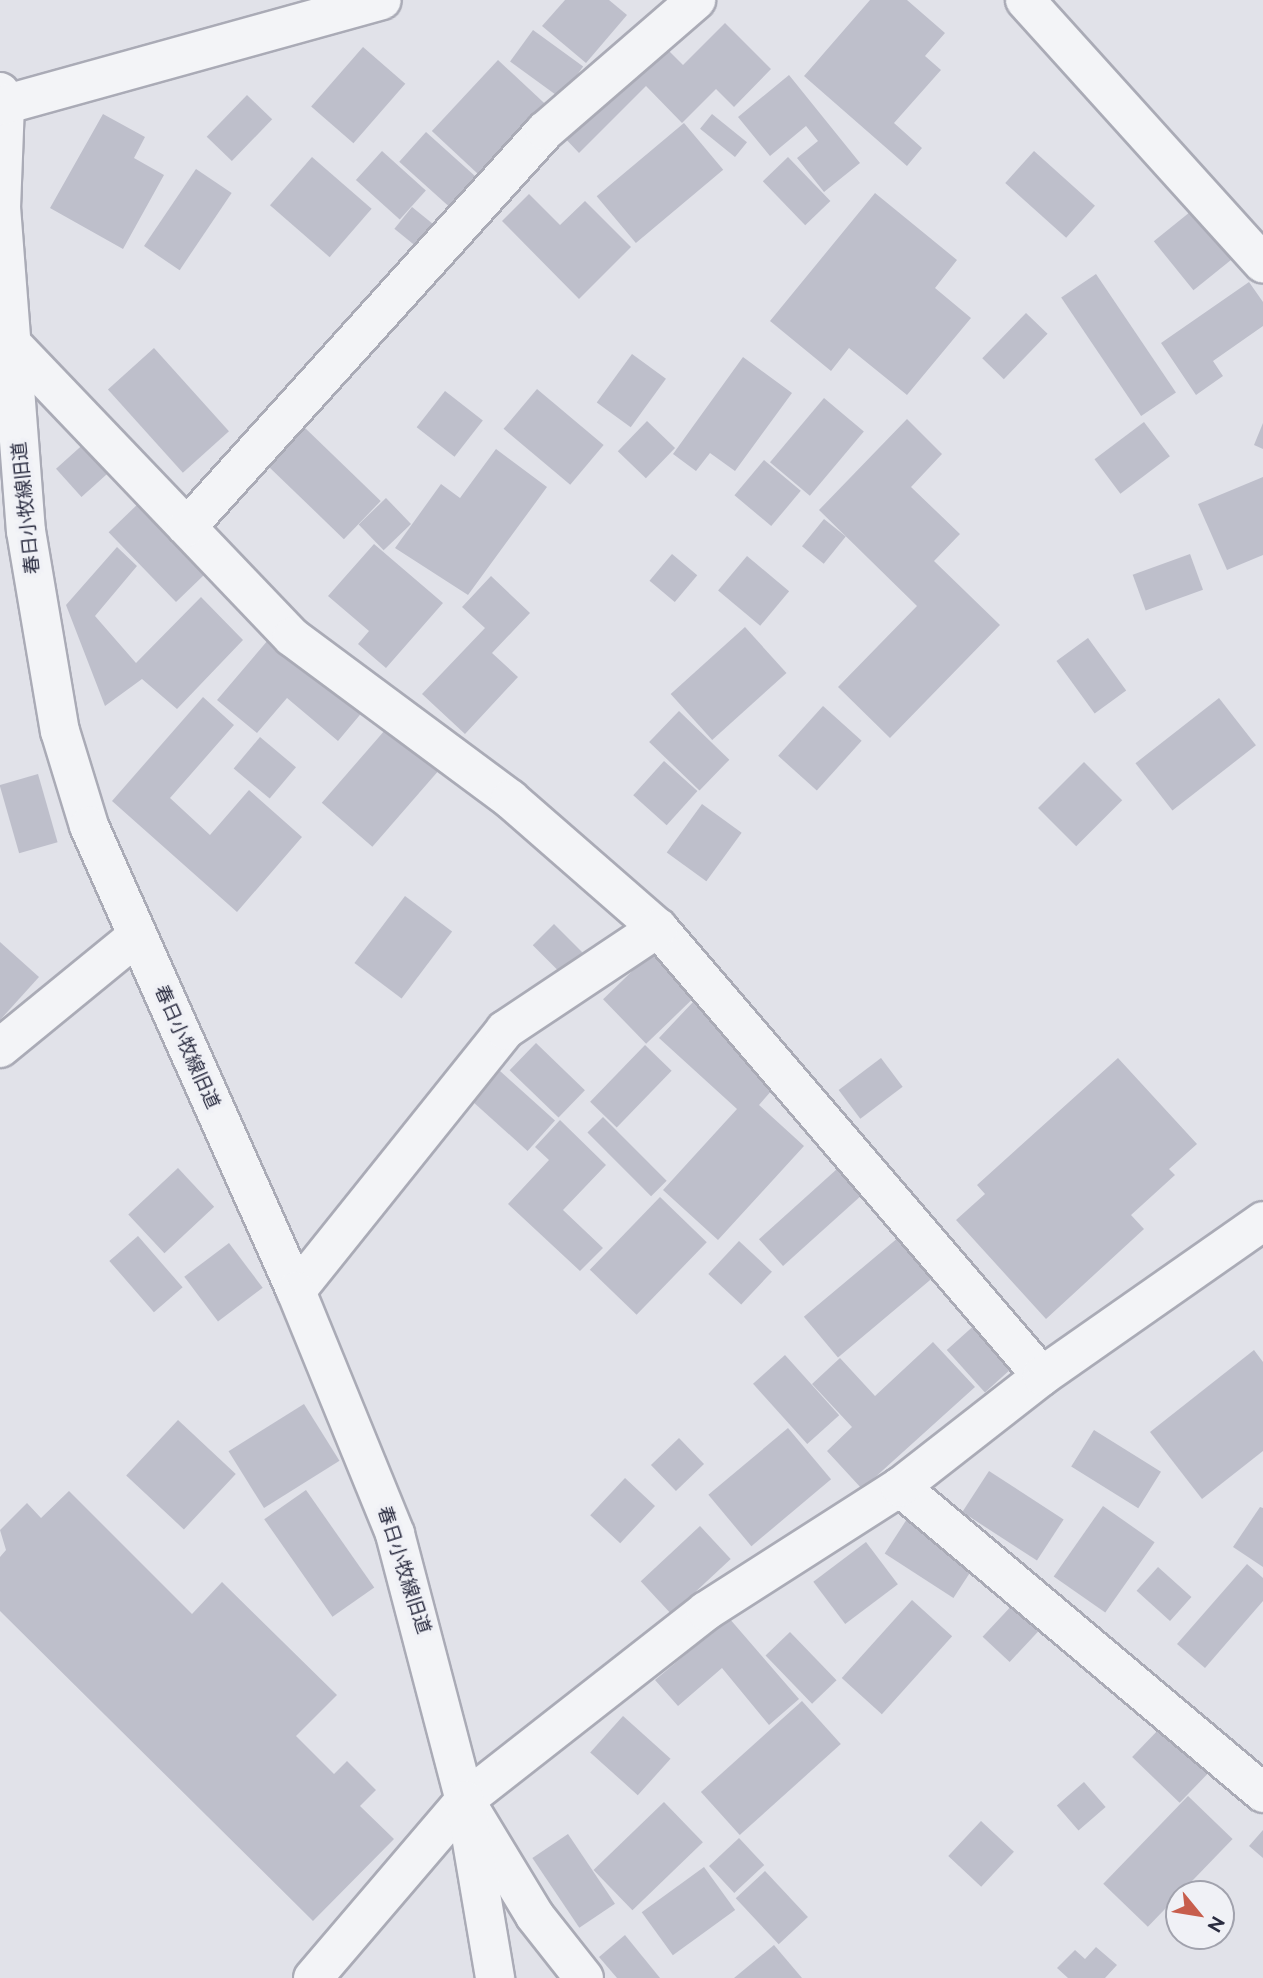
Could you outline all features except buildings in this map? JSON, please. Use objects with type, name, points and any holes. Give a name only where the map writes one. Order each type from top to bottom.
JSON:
[{"type":"street","points":[[2,101],[382,0]]},
{"type":"street","points":[[187,527],[545,131],[696,0]]},
{"type":"street","points":[[1025,0],[1263,263]]},
{"type":"street","name":"春日小牧線旧道","points":[[2,101],[1,207],[42,652],[89,826],[296,1291],[395,1534],[465,1800],[495,1978]]},
{"type":"street","points":[[12,344],[292,637],[510,799],[658,928],[1042,1376]]},
{"type":"street","points":[[296,1291],[506,1030],[658,928]]},
{"type":"street","points":[[0,1048],[137,936]]},
{"type":"street","points":[[313,1978],[465,1800],[706,1611],[900,1486],[1042,1376],[1263,1220]]},
{"type":"street","points":[[900,1486],[1263,1793]]},
{"type":"street","points":[[465,1800],[535,1916],[584,1978]]}]
